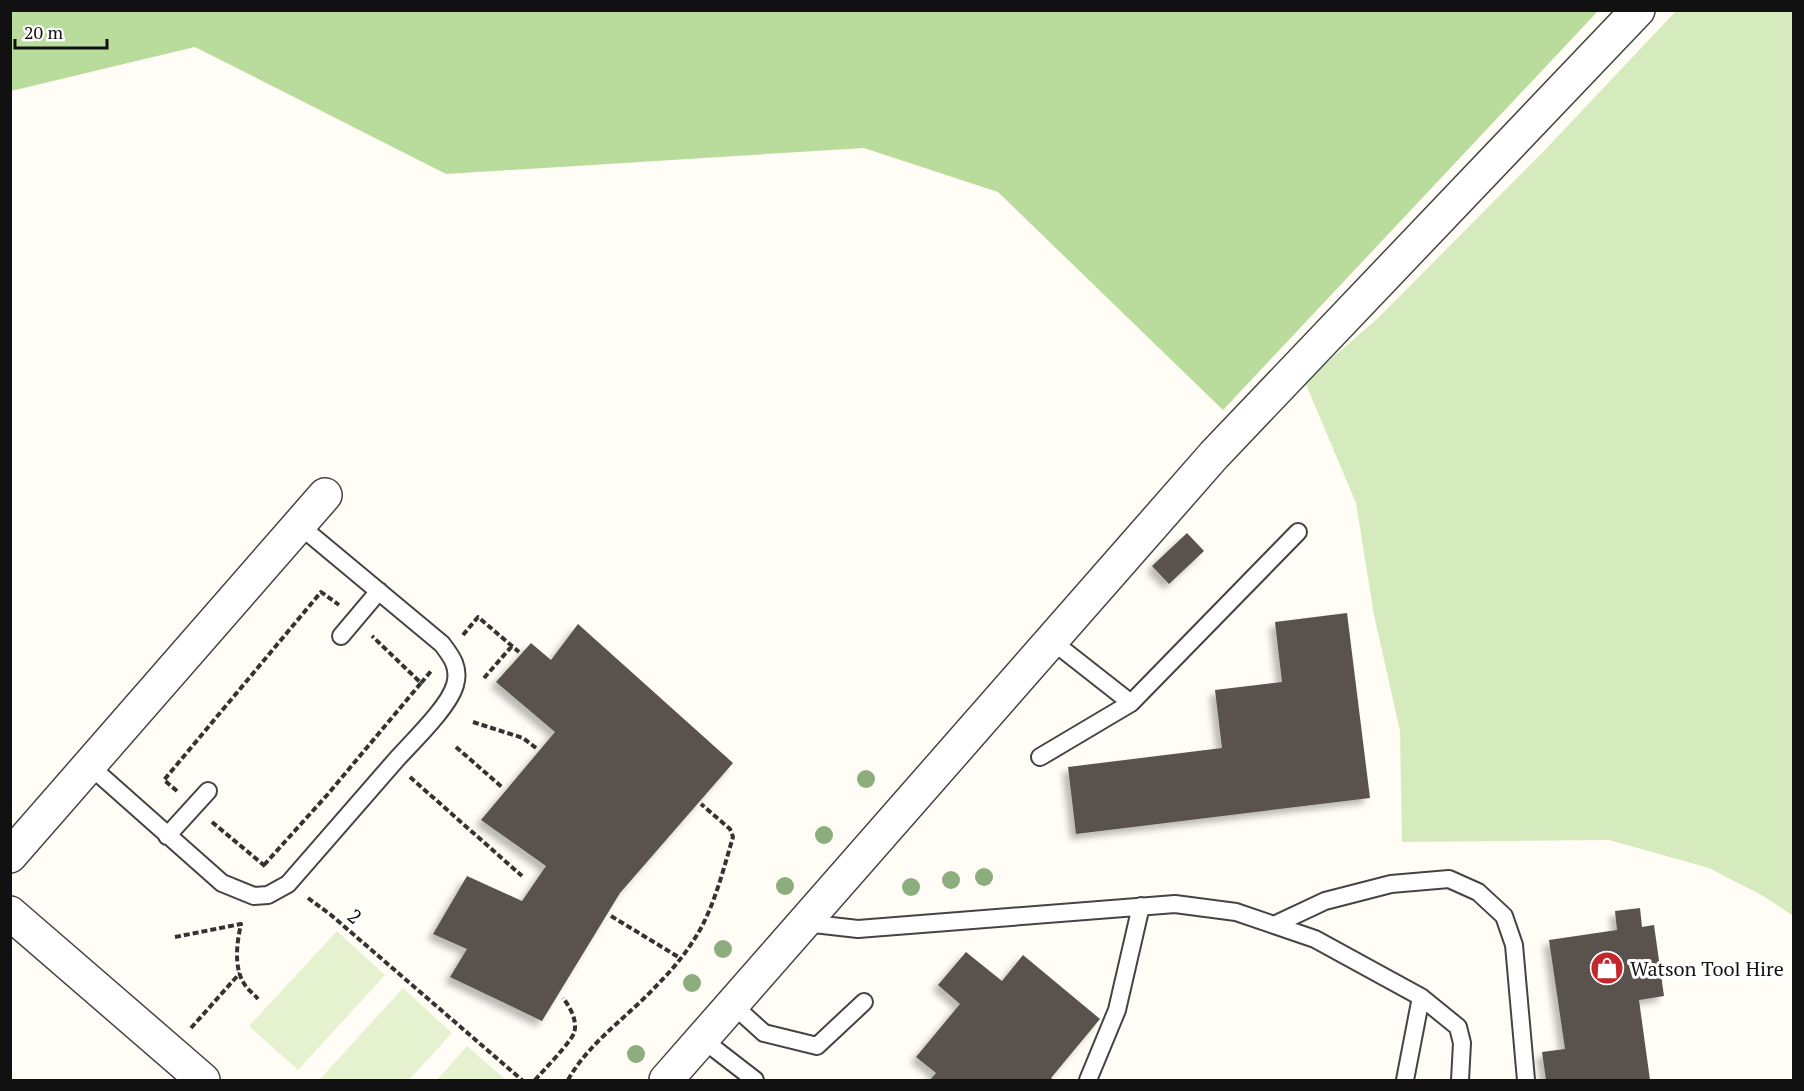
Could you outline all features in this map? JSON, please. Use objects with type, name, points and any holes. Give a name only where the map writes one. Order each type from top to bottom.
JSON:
[{"type":"street","points":[[666,1080],[1214,455],[1638,10]]},
{"type":"street","points":[[10,856],[325,495]]},
{"type":"street","points":[[10,913],[203,1080]]},
{"type":"lane","points":[[90,766],[222,884],[254,896],[268,895],[288,884],[394,763],[450,698],[458,673],[455,662],[442,644],[299,525]]},
{"type":"lane","points":[[1040,757],[1131,703],[1298,532]]},
{"type":"lane","points":[[341,636],[380,591]]},
{"type":"lane","points":[[1052,641],[1131,703]]},
{"type":"lane","points":[[167,836],[208,791]]},
{"type":"lane","points":[[1274,925],[1325,901],[1391,884],[1449,879],[1478,892],[1504,916],[1514,945],[1526,1080]]},
{"type":"lane","points":[[806,923],[858,929],[1175,904],[1236,912],[1315,939],[1421,997],[1458,1028],[1462,1042],[1460,1080]]},
{"type":"lane","points":[[1088,1080],[1117,1010],[1141,906]]},
{"type":"lane","points":[[1405,1080],[1421,997]]},
{"type":"lane","points":[[733,1005],[764,1033],[817,1046],[864,1002]]},
{"type":"lane","points":[[702,1039],[755,1080]]},
{"type":"path","name":"2","points":[[355,620],[321,592],[164,780],[264,865],[331,915],[522,1080]]},
{"type":"path","points":[[264,865],[328,794],[421,682],[355,620]]},
{"type":"path","points":[[484,678],[512,646]]},
{"type":"path","points":[[473,722],[523,738],[536,748]]},
{"type":"path","points":[[456,747],[503,788]]},
{"type":"path","points":[[394,763],[522,876]]},
{"type":"path","points":[[568,1080],[590,1049],[659,983],[680,958],[701,927],[734,837],[730,829],[701,804]]},
{"type":"path","points":[[611,916],[680,958]]},
{"type":"path","points":[[175,937],[240,924],[237,944],[240,972],[243,984],[258,999]]},
{"type":"path","points":[[190,1030],[240,972]]},
{"type":"path","points":[[535,1080],[574,1034],[575,1023],[570,1007],[563,998]]},
{"type":"green space","points":[[10,11],[1598,11],[1223,410],[998,192],[864,148],[446,174],[195,47],[11,91]]},
{"type":"green space","points":[[1676,11],[1793,11],[1793,916],[1765,897],[1709,868],[1609,840],[1402,842],[1400,731],[1374,615],[1356,503],[1305,382],[1378,318],[1543,152]]},
{"type":"green space","points":[[337,931],[385,975],[298,1070],[249,1026]]},
{"type":"green space","points":[[403,988],[452,1033],[409,1080],[319,1080]]},
{"type":"green space","points":[[467,1046],[506,1080],[437,1080]]},
{"type":"building","points":[[1187,533],[1204,551],[1169,584],[1152,566]]},
{"type":"building","points":[[1347,613],[1370,798],[1076,834],[1068,767],[1222,748],[1215,690],[1282,682],[1275,622]]},
{"type":"building","points":[[578,624],[733,763],[620,893],[542,1021],[450,977],[467,949],[433,934],[467,876],[522,901],[546,866],[481,820],[555,732],[496,682],[531,643],[551,660]]},
{"type":"building","name":"Watson Tool Hire","points":[[1640,908],[1642,927],[1654,925],[1664,996],[1639,1000],[1650,1080],[1546,1080],[1542,1052],[1565,1049],[1549,940],[1617,930],[1615,911]]},
{"type":"building","points":[[966,952],[1002,981],[1023,955],[1100,1019],[1051,1078],[1054,1080],[930,1080],[936,1073],[916,1057],[960,1004],[938,985]]},
{"type":"place","name":"Watson Tool Hire","points":[[1607,968]]}]
